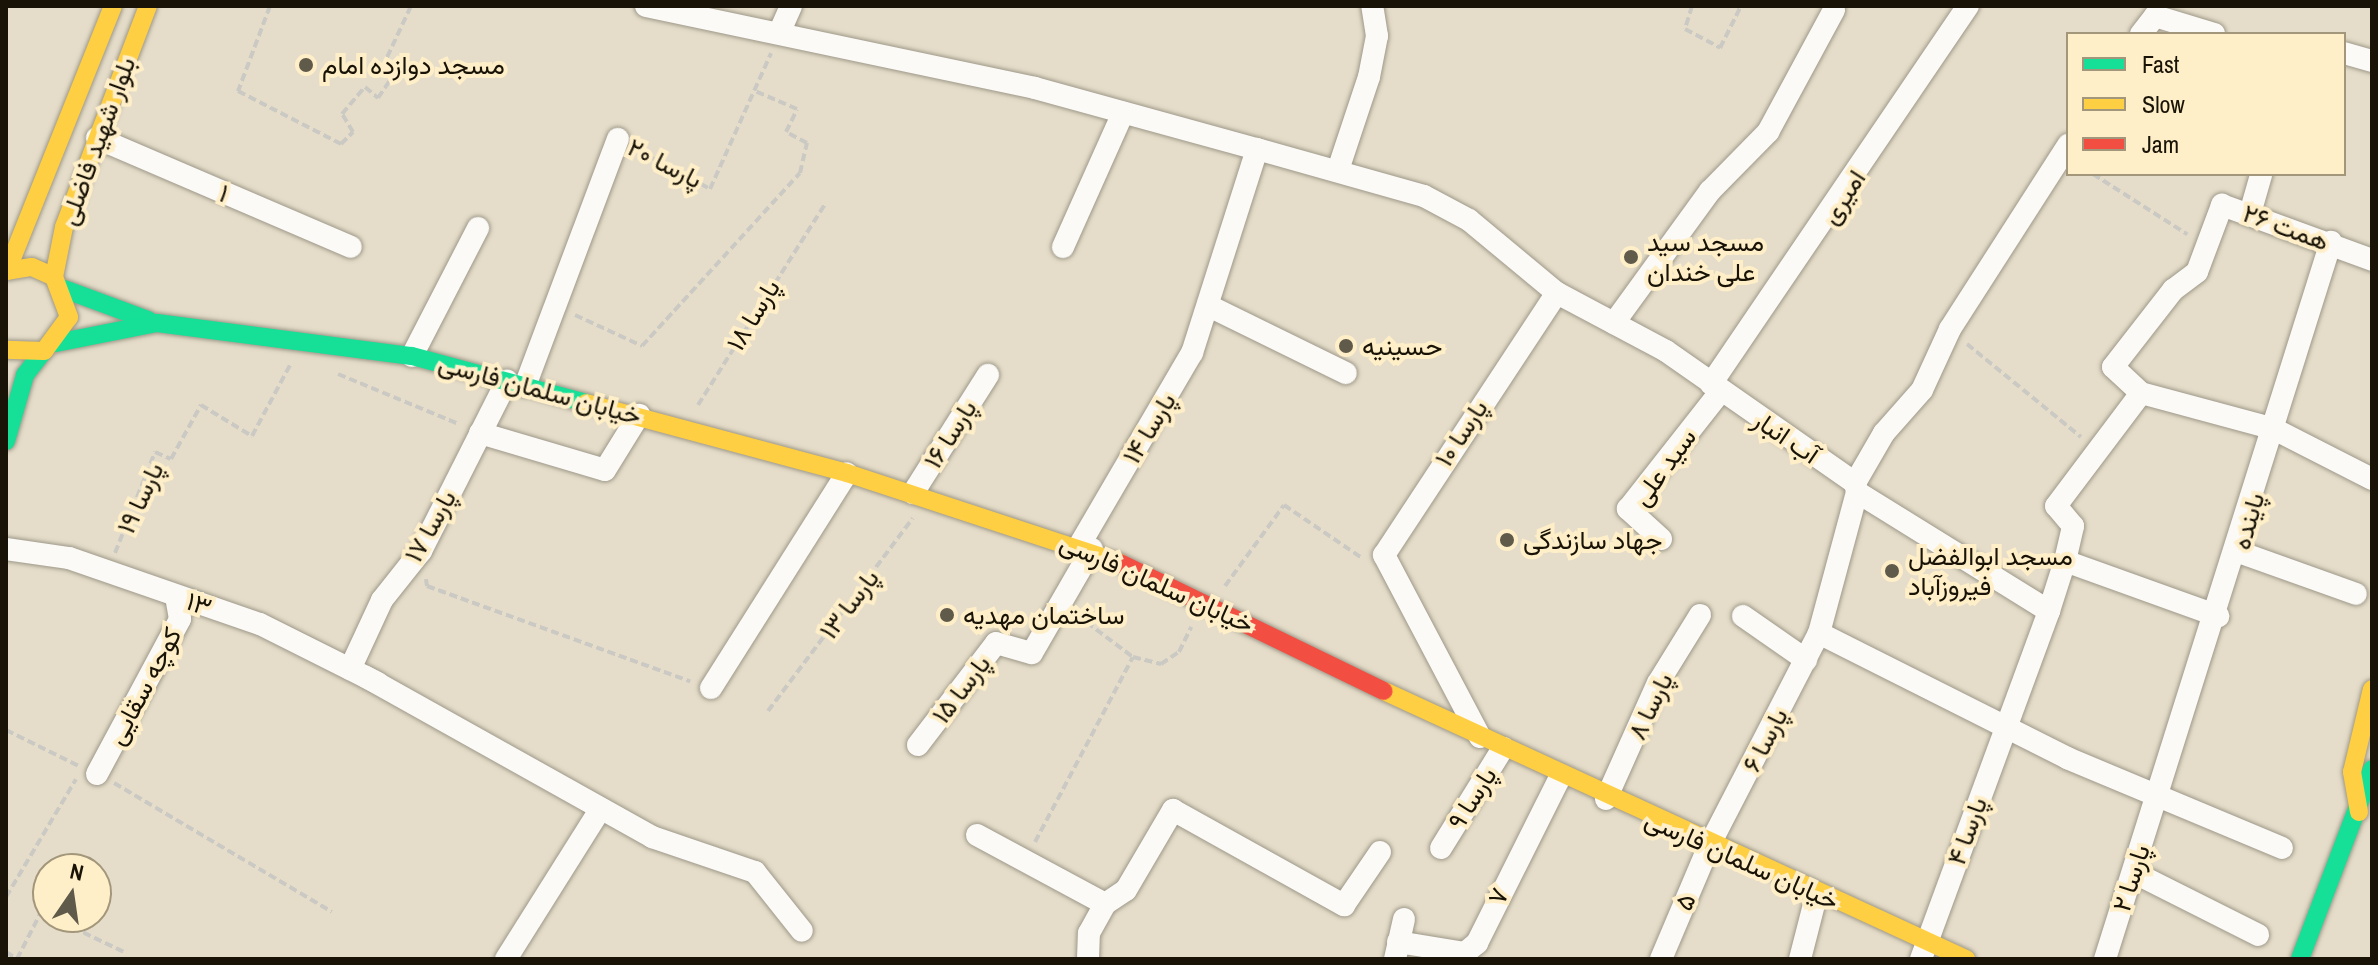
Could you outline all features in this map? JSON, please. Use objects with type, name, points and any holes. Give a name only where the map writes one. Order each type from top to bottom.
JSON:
[{"type":"main road","name":"بلوار شهید فاضلی","points":[[6,271],[113,6]]},
{"type":"main road","name":"بلوار شهید فاضلی","points":[[50,347],[69,317],[59,283],[64,227],[148,6]]},
{"type":"main road","name":"خیابان سلمان فارسی","points":[[6,271],[32,267],[59,283],[157,323]]},
{"type":"main road","name":"خیابان سلمان فارسی","points":[[6,350],[50,347],[103,328],[157,323],[412,356],[639,415],[921,495],[1086,547],[1208,602],[1606,799],[1817,893],[1924,950],[1966,959]]},
{"type":"main road","points":[[6,441],[25,375],[50,347]]},
{"type":"main road","points":[[2359,812],[2352,772],[2372,689]]},
{"type":"main road","points":[[2300,959],[2359,812],[2372,769]]},
{"type":"street","points":[[646,6],[780,31],[1123,113],[1424,196],[1469,220],[1557,293],[1614,323],[1716,388]]},
{"type":"street","points":[[780,31],[791,6]]},
{"type":"street","points":[[1338,170],[1369,77],[1377,36],[1372,6]]},
{"type":"street","name":"امیری","points":[[1716,388],[1968,6]]},
{"type":"street","points":[[1614,323],[1710,191],[1768,132],[1834,10]]},
{"type":"street","points":[[2143,32],[2155,16],[2207,32]]},
{"type":"street","points":[[2346,54],[2372,61]]},
{"type":"street","points":[[1063,247],[1123,113]]},
{"type":"street","name":"۱","points":[[97,138],[351,247]]},
{"type":"street","name":"پارسا ۲۰","points":[[516,384],[554,308],[618,139]]},
{"type":"street","name":"پارسا ۶","points":[[1709,846],[1819,633],[1856,487],[1884,433],[1922,390],[1950,329],[2066,148]]},
{"type":"street","name":"پارسا ۱۴","points":[[1086,547],[1161,410],[1211,307],[1257,149]]},
{"type":"street","points":[[2251,210],[2260,176]]},
{"type":"street","name":"همت ۲۶","points":[[2141,393],[2113,367],[2173,290],[2197,272],[2222,205],[2251,210],[2372,260]]},
{"type":"street","points":[[412,356],[478,228]]},
{"type":"street","name":"پاینده","points":[[2158,797],[2239,552],[2331,242]]},
{"type":"street","name":"پارسا ۱۰","points":[[1480,737],[1384,555],[1557,293]]},
{"type":"street","points":[[1211,307],[1346,373]]},
{"type":"street","name":"پارسا ۱۶","points":[[921,495],[988,375]]},
{"type":"street","name":"پارسا ۱۷","points":[[366,677],[382,600],[421,551],[480,433],[516,384]]},
{"type":"street","name":"آب انبار","points":[[1716,388],[1856,487],[2049,611]]},
{"type":"street","name":"سید علی","points":[[1661,539],[1628,509],[1716,388]]},
{"type":"street","points":[[2097,451],[2141,393],[2274,429],[2372,479]]},
{"type":"street","points":[[480,433],[605,470],[639,415]]},
{"type":"street","name":"پارسا ۴","points":[[1924,950],[2065,561],[2073,526],[2056,506],[2097,451]]},
{"type":"street","points":[[711,688],[847,473]]},
{"type":"street","name":"پارسا ۱۵","points":[[918,745],[996,643],[1032,653],[1086,547]]},
{"type":"street","name":"۱۳","points":[[6,549],[108,572],[260,624],[366,677],[600,810],[674,848],[755,872],[802,931]]},
{"type":"street","points":[[2239,552],[2356,594]]},
{"type":"street","points":[[2065,561],[2218,616]]},
{"type":"street","name":"کوچه سقایی","points":[[90,771],[180,619],[176,596]]},
{"type":"street","name":"پارسا ۸","points":[[1606,799],[1658,683],[1700,615]]},
{"type":"street","points":[[1743,616],[1806,660]]},
{"type":"street","points":[[1819,633],[2158,797],[2282,848]]},
{"type":"street","name":"پارسا ۹","points":[[1441,848],[1503,748]]},
{"type":"street","name":"۷","points":[[1396,951],[1465,953],[1477,943],[1560,777]]},
{"type":"street","name":"پارسا ۲","points":[[2105,959],[2158,797]]},
{"type":"street","points":[[506,959],[600,810]]},
{"type":"street","points":[[1088,959],[1089,933],[1105,904],[1126,890],[1173,810],[1344,905],[1380,852]]},
{"type":"street","points":[[977,835],[1105,904]]},
{"type":"street","name":"۵","points":[[1661,959],[1709,846]]},
{"type":"street","points":[[2133,872],[2258,935]]},
{"type":"street","points":[[1800,959],[1817,893]]},
{"type":"street","points":[[1396,951],[1404,919]]},
{"type":"path","points":[[270,6],[238,91],[341,144],[353,132],[342,114],[365,87],[378,98],[393,76],[382,68],[411,6]]},
{"type":"path","points":[[1692,6],[1685,29],[1720,48],[1741,6]]},
{"type":"path","name":"پارسا ۲۰","points":[[618,139],[710,189],[780,31]]},
{"type":"path","points":[[554,308],[642,346],[800,173],[807,143],[786,132],[797,109],[755,91]]},
{"type":"path","points":[[2096,176],[2207,245]]},
{"type":"path","name":"پارسا ۱۸","points":[[684,428],[825,204]]},
{"type":"path","points":[[1950,329],[2097,451]]},
{"type":"path","name":"پارسا ۱۹","points":[[108,572],[155,452],[171,459],[201,405],[252,436],[295,356]]},
{"type":"path","points":[[324,368],[480,433]]},
{"type":"path","name":"پارسا ۱۳","points":[[768,711],[921,495]]},
{"type":"path","points":[[1055,612],[1077,615],[1133,657],[1161,664],[1179,652],[1208,602],[1284,505],[1397,582]]},
{"type":"path","points":[[421,551],[427,586],[711,688]]},
{"type":"path","points":[[1024,860],[1133,657]]},
{"type":"path","points":[[6,730],[90,771],[332,912]]},
{"type":"path","points":[[6,897],[90,771]]},
{"type":"path","points":[[6,905],[6,935]]},
{"type":"path","points":[[6,952],[17,959],[32,930]]},
{"type":"path","points":[[84,933],[126,953]]},
{"type":"traffic: fast","points":[[64,289],[148,320]]},
{"type":"traffic: fast","points":[[56,343],[157,323],[412,356],[586,403]]},
{"type":"traffic: fast","points":[[6,441],[25,375],[44,351]]},
{"type":"traffic: fast","points":[[2300,959],[2372,769]]},
{"type":"traffic: slow","points":[[7,271],[113,6]]},
{"type":"traffic: slow","points":[[54,277],[64,227],[148,6]]},
{"type":"traffic: slow","points":[[6,271],[32,267],[54,277],[69,317],[44,351],[6,350]]},
{"type":"traffic: slow","points":[[586,403],[847,473],[1120,563]]},
{"type":"traffic: slow","points":[[2359,812],[2352,772],[2372,689]]},
{"type":"traffic: slow","points":[[1384,691],[1966,959]]},
{"type":"traffic: jam","points":[[1120,563],[1384,691]]},
{"type":"place","name":"مسجد دوازده امام","points":[[306,65]]},
{"type":"place","name":"مسجد سید علی خندان","points":[[1631,257]]},
{"type":"place","name":"حسینیه","points":[[1346,346]]},
{"type":"place","name":"جهاد سازندگی","points":[[1507,540]]},
{"type":"place","name":"مسجد ابوالفضل فیروزآباد","points":[[1892,571]]},
{"type":"place","name":"ساختمان مهدیه","points":[[947,615]]}]
